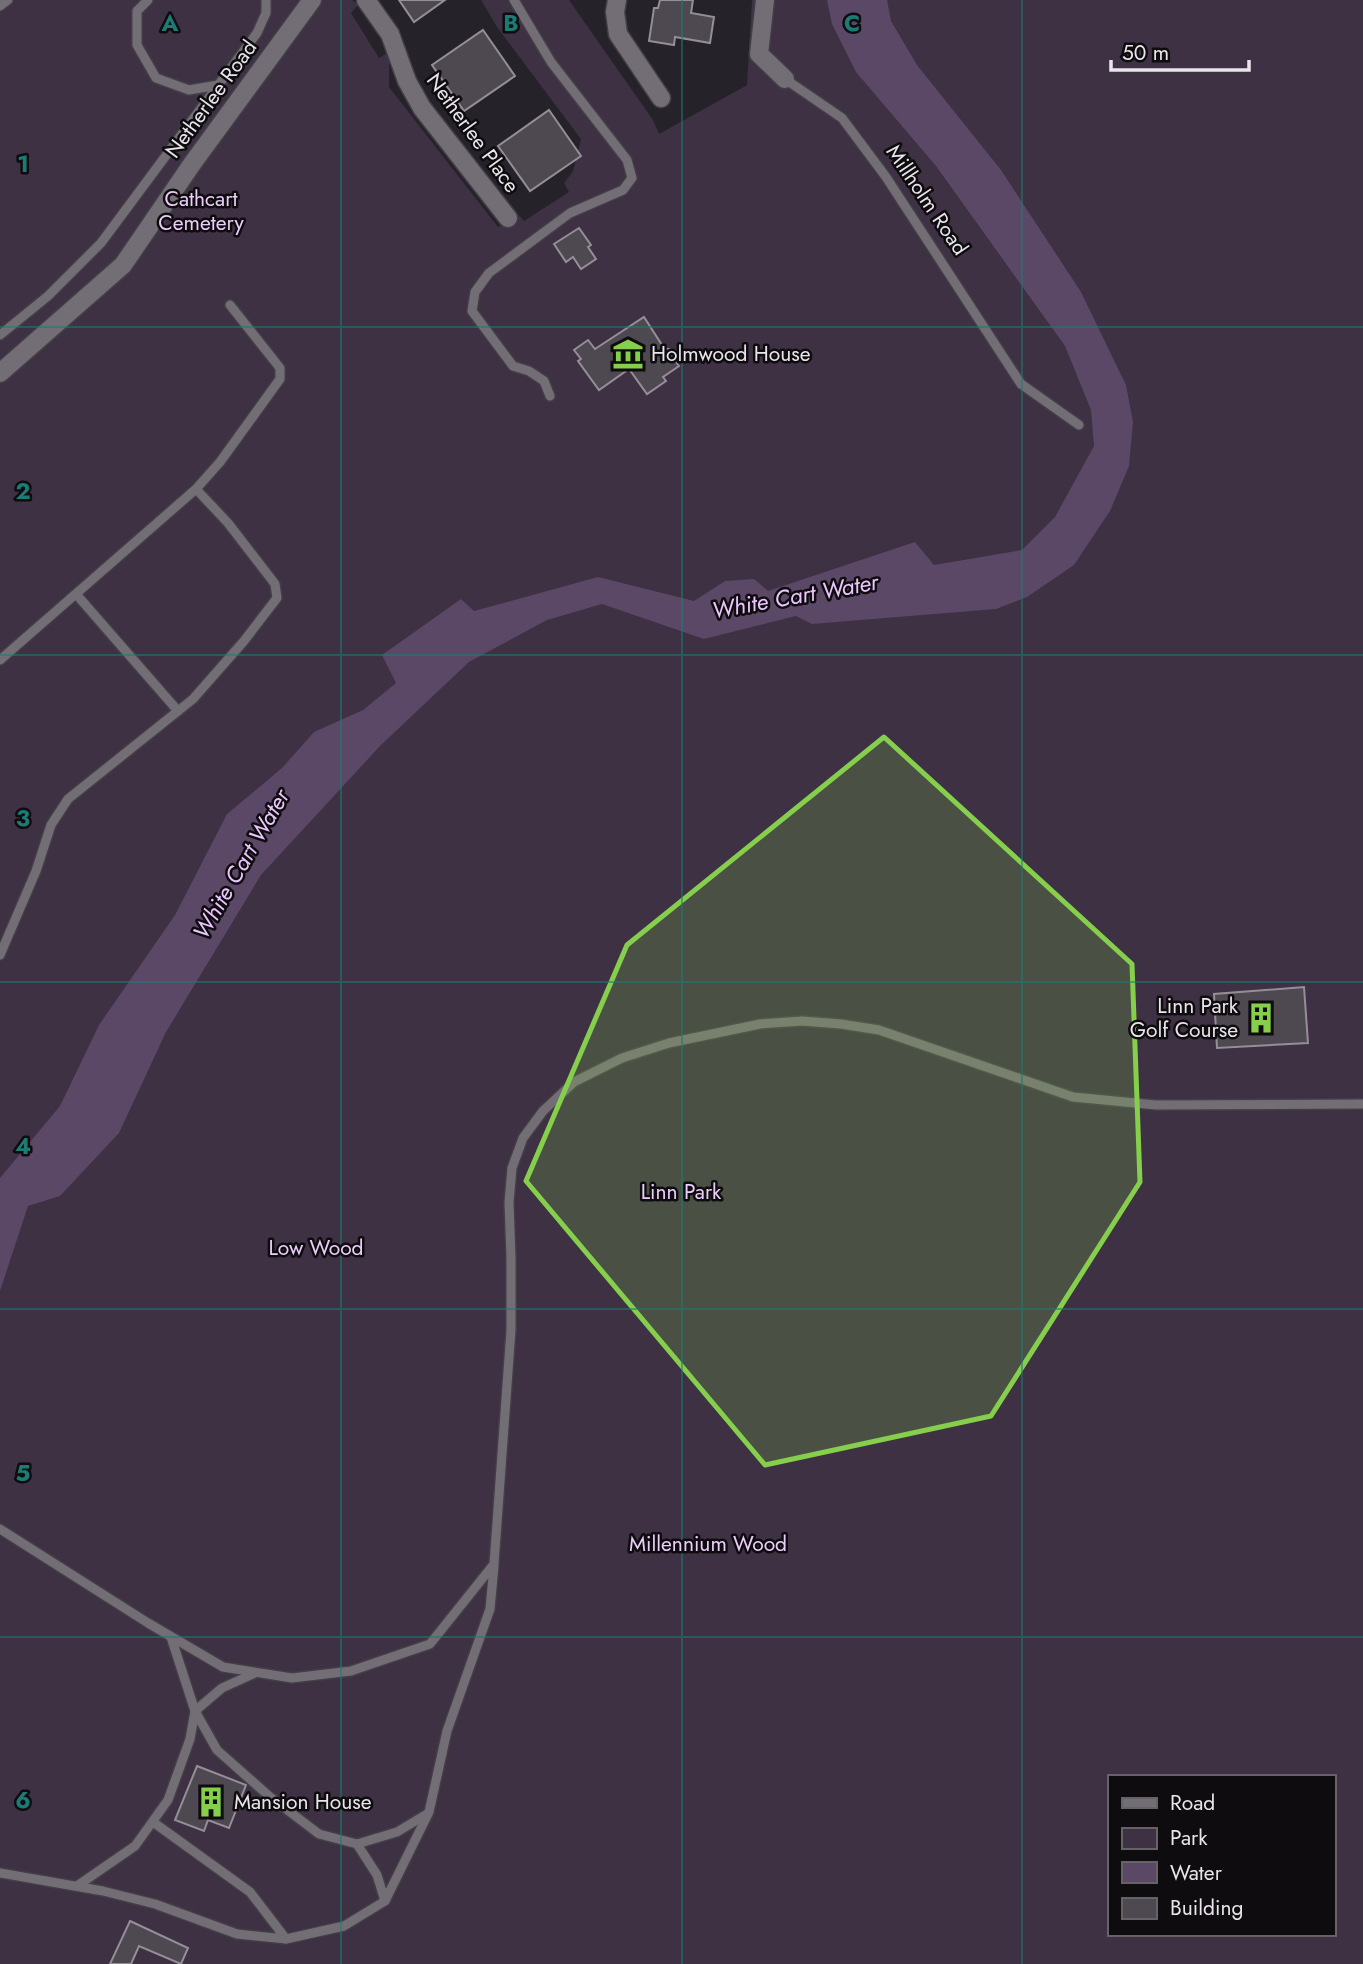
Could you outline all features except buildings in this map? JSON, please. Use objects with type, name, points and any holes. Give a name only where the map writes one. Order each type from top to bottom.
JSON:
[{"type":"street","name":"Netherlee Road","points":[[0,373],[123,265],[192,164],[312,0]]},
{"type":"street","name":"Netherlee Place","points":[[366,0],[390,34],[407,81],[422,108],[508,218]]},
{"type":"street","points":[[617,0],[615,12],[618,34],[661,98]]},
{"type":"street","name":"Millholm Road","points":[[765,0],[759,54],[785,79]]},
{"type":"lane","points":[[0,6],[8,0]]},
{"type":"lane","points":[[148,0],[137,11],[137,45],[156,78],[189,90],[218,85]]},
{"type":"lane","points":[[0,335],[48,296],[101,243],[257,33],[266,13],[266,0]]},
{"type":"lane","points":[[514,0],[551,62],[627,160],[632,178],[623,190],[570,214],[489,274],[475,292],[472,311],[513,366],[529,371],[544,382],[550,396]]},
{"type":"lane","name":"Millholm Road","points":[[785,79],[842,118],[886,177],[1021,384],[1079,425]]},
{"type":"lane","points":[[0,660],[196,489],[220,462],[280,379],[280,368],[230,305]]},
{"type":"lane","points":[[0,955],[36,871],[51,825],[68,799],[193,699],[244,641],[277,598],[275,584],[228,523],[196,489]]},
{"type":"lane","points":[[76,594],[178,711]]},
{"type":"lane","points":[[0,928],[9,933]]},
{"type":"lane","points":[[0,1873],[77,1886],[155,1904],[236,1934],[286,1939],[344,1926],[385,1901],[429,1812],[447,1731],[490,1609],[511,1330],[509,1202],[512,1168],[523,1138],[543,1111],[574,1082],[622,1058],[669,1042],[760,1024],[802,1020],[878,1030],[1073,1097],[1156,1105],[1363,1104]]},
{"type":"lane","points":[[0,1529],[223,1667],[292,1678],[351,1671],[430,1644],[494,1564]]},
{"type":"lane","points":[[171,1637],[195,1711],[217,1749],[269,1796],[319,1834],[357,1844],[397,1832],[429,1812]]},
{"type":"lane","points":[[77,1886],[135,1846],[168,1800],[191,1739],[195,1711],[222,1688],[257,1672]]},
{"type":"lane","points":[[153,1822],[250,1892],[286,1939]]},
{"type":"lane","points":[[357,1844],[377,1875],[385,1901]]},
{"type":"highlighted area","points":[[884,737],[1132,964],[1140,1182],[991,1416],[765,1465],[526,1181],[627,945]]},
{"type":"green space","name":"Linn Park","points":[[0,0],[352,0],[358,5],[351,13],[379,58],[389,52],[389,87],[498,227],[520,216],[524,221],[569,192],[564,183],[573,171],[581,139],[497,27],[481,0],[569,0],[653,120],[659,134],[747,85],[752,0],[1363,0],[1363,1964],[0,1964]]},
{"type":"water","name":"White Cart Water","points":[[827,0],[887,0],[891,21],[917,65],[1001,170],[1081,292],[1126,385],[1133,422],[1129,466],[1110,511],[1074,565],[1027,597],[996,609],[812,624],[796,616],[704,639],[602,604],[547,620],[469,662],[380,746],[261,875],[166,1032],[119,1133],[60,1196],[28,1206],[0,1291],[0,1178],[60,1106],[99,1025],[175,915],[227,814],[282,768],[314,732],[363,710],[396,683],[382,655],[461,599],[474,611],[598,577],[694,601],[725,581],[754,579],[768,591],[915,542],[934,565],[1022,550],[1055,517],[1094,446],[1091,410],[1065,346],[936,166],[856,72],[832,24]]},
{"type":"place","name":"Holmwood House","points":[[628,354]]},
{"type":"place","name":"Linn Park Golf Course","points":[[1261,1018]]},
{"type":"place","name":"Mansion House","points":[[211,1802]]},
{"type":"park label","name":"Cathcart Cemetery","points":[[201,211]]},
{"type":"park label","name":"Low Wood","points":[[316,1248]]},
{"type":"park label","name":"Millennium Wood","points":[[708,1544]]}]
